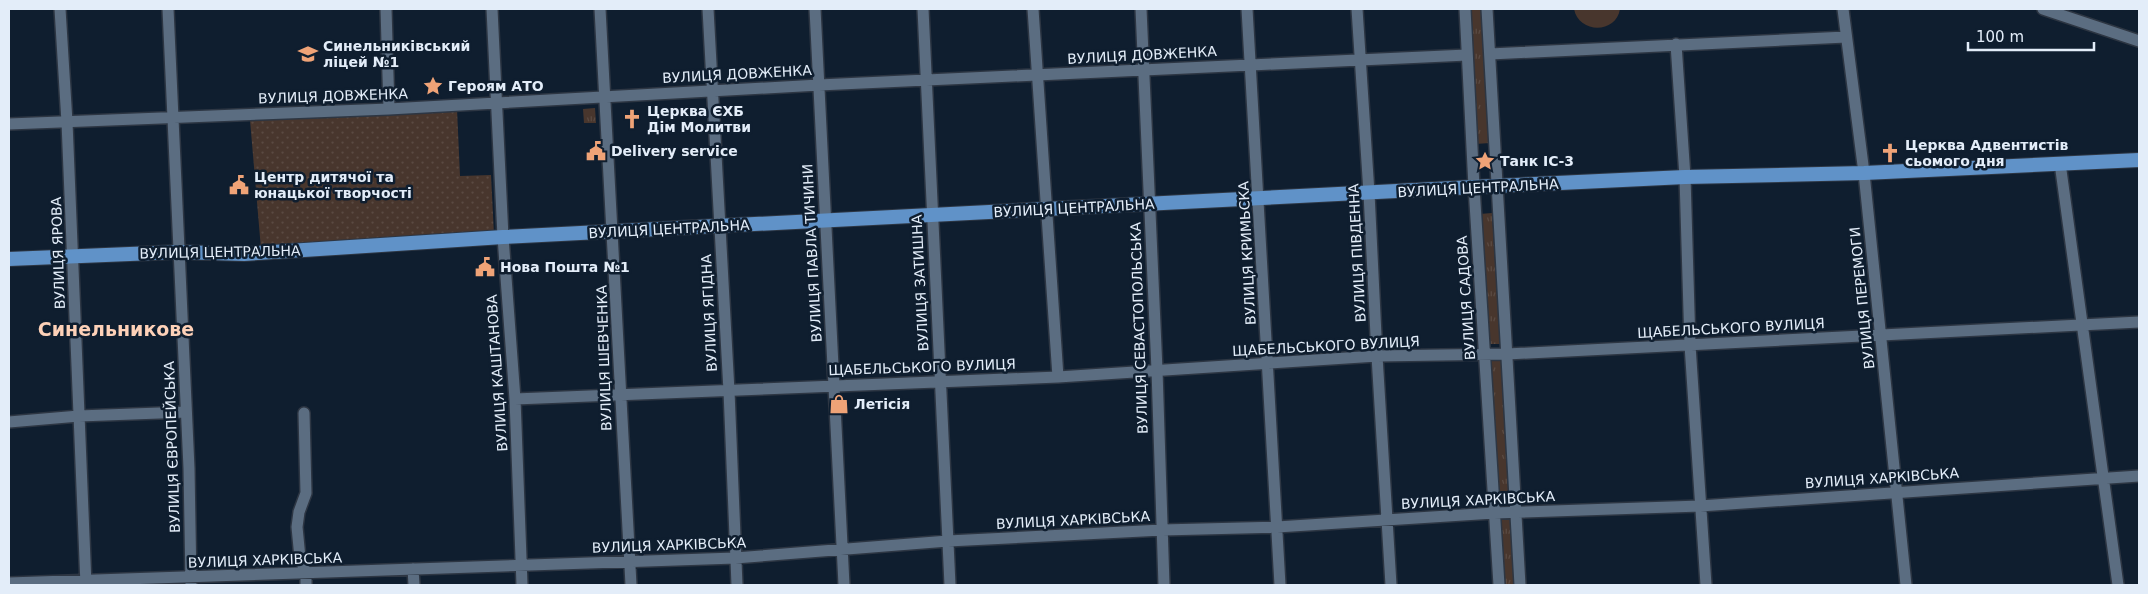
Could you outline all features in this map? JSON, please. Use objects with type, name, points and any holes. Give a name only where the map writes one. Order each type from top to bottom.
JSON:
[{"type":"main road","name":"ВУЛИЦЯ ЦЕНТРАЛЬНА","points":[[9,260],[73,255],[178,252],[244,254],[503,237],[1370,194],[1474,187],[1685,177],[1864,173],[2139,160]]},
{"type":"street","name":"ВУЛИЦЯ ЯРОВА","points":[[60,9],[67,122],[86,583]]},
{"type":"street","name":"ВУЛИЦЯ ЄВРОПЕЙСЬКА","points":[[168,9],[186,412],[191,582]]},
{"type":"street","points":[[386,9],[389,109]]},
{"type":"street","name":"ВУЛИЦЯ КАШТАНОВА","points":[[492,9],[503,237],[515,399],[522,585]]},
{"type":"street","name":"ВУЛИЦЯ ШЕВЧЕНКА","points":[[600,9],[614,232],[619,395],[631,585]]},
{"type":"street","name":"ВУЛИЦЯ ЯГІДНА","points":[[708,9],[729,391],[737,585]]},
{"type":"street","name":"ВУЛИЦЯ ПАВЛА ТИЧИНИ","points":[[815,9],[844,585]]},
{"type":"street","name":"ВУЛИЦЯ ЗАТИШНА","points":[[923,9],[950,585]]},
{"type":"street","points":[[1034,9],[1058,376]]},
{"type":"street","name":"ВУЛИЦЯ СЕВАСТОПОЛЬСЬКА","points":[[1140,9],[1157,370],[1164,585]]},
{"type":"street","name":"ВУЛИЦЯ КРИМЬСКА","points":[[1247,9],[1280,585]]},
{"type":"street","name":"ВУЛИЦЯ ПІВДЕННА","points":[[1357,9],[1359,59],[1370,194],[1377,356],[1391,585]]},
{"type":"street","name":"ВУЛИЦЯ САДОВА","points":[[1464,9],[1499,585]]},
{"type":"street","points":[[1487,9],[1520,585]]},
{"type":"street","name":"ВУЛИЦЯ ПЕРЕМОГИ","points":[[1843,9],[1864,173],[1906,585]]},
{"type":"street","points":[[2043,9],[2139,41]]},
{"type":"street","points":[[1490,54],[1846,37]]},
{"type":"street","points":[[1676,44],[1685,177],[1690,345],[1706,585]]},
{"type":"street","name":"ВУЛИЦЯ ДОВЖЕНКА","points":[[9,124],[389,109],[713,90],[1467,54]]},
{"type":"street","points":[[2060,163],[2118,585]]},
{"type":"street","name":"ЩАБЕЛЬСЬКОГО ВУЛИЦЯ","points":[[515,399],[940,382],[1268,364],[1377,356],[1507,354],[2139,322]]},
{"type":"street","points":[[9,422],[79,416],[186,412]]},
{"type":"street","points":[[304,413],[306,492],[298,512],[297,527],[300,558],[306,573],[306,585]]},
{"type":"street","name":"ВУЛИЦЯ ХАРКІВСЬКА","points":[[9,584],[191,582],[306,573],[735,558],[948,541],[1162,530],[1277,527],[1515,512],[1700,506],[2139,476]]},
{"type":"street","points":[[413,569],[414,585]]},
{"type":"green space","points":[[1468,9],[1482,9],[1490,143],[1475,144]]},
{"type":"green space","points":[[1574,9],[1620,9],[1612,23],[1605,27],[1597,28],[1583,23],[1577,17]]},
{"type":"green space","points":[[595,108],[596,123],[584,123],[583,109]]},
{"type":"green space","points":[[457,109],[460,176],[491,175],[494,235],[261,249],[250,120]]},
{"type":"green space","points":[[1492,213],[1500,344],[1488,344],[1480,214]]},
{"type":"green space","points":[[1490,359],[1501,359],[1509,506],[1498,506]]},
{"type":"green space","points":[[1499,519],[1510,519],[1514,585],[1503,585]]},
{"type":"place","name":"Синельниківський ліцей №1","points":[[308,54]]},
{"type":"place","name":"Героям АТО","points":[[433,86]]},
{"type":"place","name":"Церква ЄХБ Дім Молитви","points":[[632,119]]},
{"type":"place","name":"Delivery service","points":[[596,151]]},
{"type":"place","name":"Церква Адвентистів сьомого дня","points":[[1890,153]]},
{"type":"place","name":"Танк ІС-3","points":[[1485,161]]},
{"type":"place","name":"Центр дитячої та юнацької творчості","points":[[239,185]]},
{"type":"place","name":"Нова Пошта №1","points":[[485,267]]},
{"type":"place","name":"Летісія","points":[[839,404]]},
{"type":"district","name":"Синельникове","points":[[116,329]]}]
